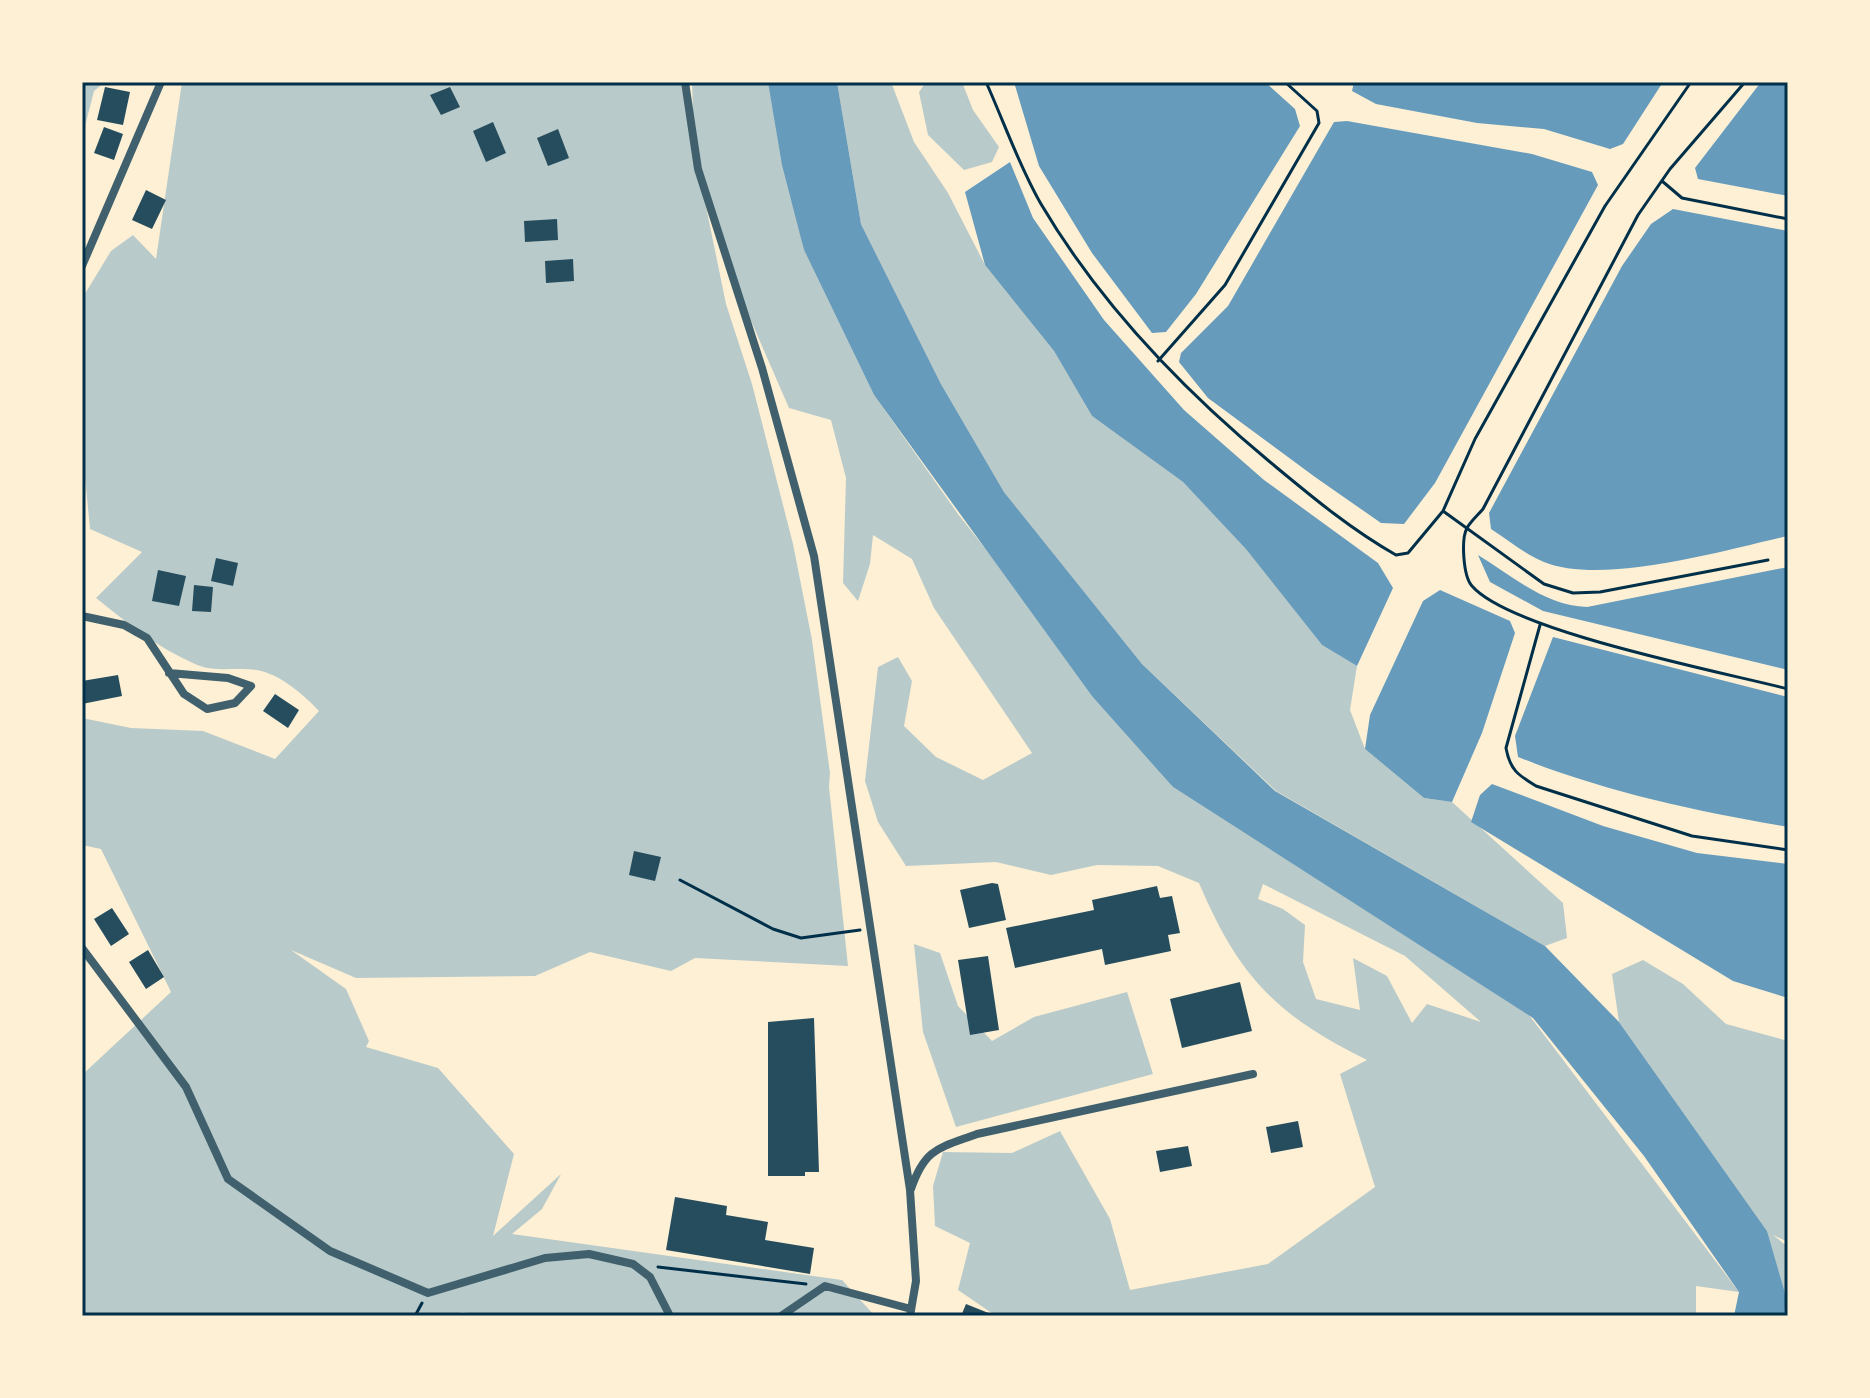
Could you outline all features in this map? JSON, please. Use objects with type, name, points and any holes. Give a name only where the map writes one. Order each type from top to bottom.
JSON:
[{"type":"street","points":[[82,266],[161,82]]},
{"type":"street","points":[[685,82],[698,169],[762,368],[814,556],[910,1190],[916,1281],[910,1313],[825,1286],[781,1316]]},
{"type":"street","points":[[82,616],[124,625],[147,638],[169,673],[184,694],[207,709],[235,703],[251,686],[228,678],[169,673]]},
{"type":"street","points":[[82,948],[120,1003],[186,1087],[228,1179],[330,1251],[428,1293],[545,1258],[589,1254],[633,1264],[650,1277],[670,1316]]},
{"type":"street","points":[[910,1190],[920,1164],[934,1150],[977,1134],[1253,1074]]},
{"type":"path","points":[[986,82],[1041,203],[1094,281],[1158,361],[1218,419],[1348,528],[1396,555],[1408,553],[1443,511],[1475,439],[1605,206],[1691,82]]},
{"type":"path","points":[[1158,361],[1225,285],[1319,123],[1317,111],[1285,82]]},
{"type":"path","points":[[1745,82],[1662,181],[1638,215],[1483,509],[1465,530],[1469,584],[1501,607],[1540,625],[1788,689]]},
{"type":"path","points":[[1662,181],[1682,198],[1788,219]]},
{"type":"path","points":[[1443,511],[1465,530],[1544,584],[1573,593],[1600,592],[1768,560]]},
{"type":"path","points":[[1540,625],[1506,748],[1509,766],[1515,773],[1536,786],[1692,836],[1788,850]]},
{"type":"path","points":[[680,880],[773,929],[801,938],[872,929]]},
{"type":"path","points":[[633,1264],[825,1286]]},
{"type":"shaded area","points":[[82,82],[105,82],[94,91],[82,138]]},
{"type":"shaded area","points":[[182,82],[681,82],[694,146],[692,82],[768,82],[804,250],[874,395],[958,514],[1173,787],[1529,1015],[1739,1292],[1696,1286],[1696,1316],[996,1316],[958,1290],[970,1243],[935,1226],[933,1186],[943,1152],[1012,1153],[1060,1131],[1110,1219],[1130,1290],[1268,1264],[1375,1187],[1340,1074],[1367,1060],[1308,1027],[1264,990],[1229,944],[1199,883],[1158,866],[1097,865],[1051,875],[996,862],[906,866],[878,822],[865,781],[878,667],[898,657],[912,681],[904,726],[936,757],[983,780],[1032,753],[934,608],[912,559],[873,535],[870,564],[858,601],[843,583],[846,478],[831,420],[789,408],[735,284],[697,163],[726,304],[752,384],[793,544],[812,640],[830,773],[848,966],[695,958],[671,971],[590,952],[535,976],[356,978],[291,950],[346,989],[369,1041],[366,1047],[438,1068],[514,1154],[493,1236],[561,1174],[542,1209],[512,1234],[842,1280],[875,1316],[490,1316],[461,1312],[459,1316],[82,1316],[82,1075],[171,992],[101,849],[82,845],[82,718],[131,728],[203,731],[275,759],[319,711],[291,686],[266,672],[210,668],[181,658],[96,598],[142,552],[90,529],[82,445],[83,297],[111,251],[133,235],[156,259]],"holes":[[[1263,884],[1405,956],[1481,1022],[1427,1004],[1412,1023],[1387,976],[1353,958],[1360,1010],[1316,999],[1303,962],[1305,925],[1283,909],[1258,899]]]},
{"type":"shaded area","points":[[837,82],[891,82],[914,142],[948,193],[985,265],[1054,351],[1092,416],[1183,482],[1246,548],[1322,645],[1357,666],[1350,710],[1365,749],[1424,798],[1452,802],[1563,903],[1567,938],[1545,946],[1276,791],[1142,664],[1004,492],[941,384],[861,224]]},
{"type":"shaded area","points":[[926,82],[962,82],[973,110],[999,147],[992,162],[964,170],[928,135],[919,92]]},
{"type":"shaded area","points":[[914,944],[940,953],[958,1006],[992,1041],[1034,1017],[1127,992],[1153,1074],[956,1127],[923,1032]]},
{"type":"shaded area","points":[[1643,960],[1683,984],[1726,1024],[1788,1041],[1788,1242],[1773,1235],[1788,1247],[1788,1316],[1783,1316],[1767,1231],[1619,1022],[1612,974]]},
{"type":"water","points":[[768,82],[837,82],[861,224],[941,384],[1004,492],[1142,664],[1275,791],[1545,946],[1619,1022],[1767,1231],[1786,1297],[1784,1316],[1734,1316],[1739,1292],[1644,1156],[1533,1018],[1173,787],[1092,696],[874,395],[804,250],[782,165]]},
{"type":"water","points":[[1014,82],[1265,82],[1295,109],[1300,126],[1196,294],[1166,332],[1152,333],[1092,253],[1039,166]]},
{"type":"water","points":[[1354,82],[1663,82],[1623,144],[1610,149],[1544,129],[1477,123],[1376,104],[1352,91]]},
{"type":"water","points":[[1761,82],[1788,82],[1788,196],[1698,179],[1695,168]]},
{"type":"water","points":[[1347,121],[1532,154],[1592,172],[1598,185],[1435,483],[1404,524],[1381,523],[1315,477],[1208,398],[1179,362],[1181,353],[1228,306],[1334,122]]},
{"type":"water","points":[[1010,162],[1033,218],[1104,320],[1184,410],[1264,480],[1378,563],[1393,588],[1357,666],[1322,645],[1246,549],[1183,482],[1092,416],[1054,351],[985,265],[965,192]]},
{"type":"water","points":[[1673,209],[1788,231],[1788,536],[1699,557],[1631,568],[1569,568],[1544,562],[1491,529],[1489,513],[1622,266],[1651,224]]},
{"type":"water","points":[[1478,555],[1543,596],[1587,607],[1788,567],[1788,670],[1543,611],[1490,582]]},
{"type":"water","points":[[1440,590],[1510,621],[1515,633],[1482,733],[1452,802],[1424,798],[1365,749],[1370,715],[1423,601]]},
{"type":"water","points":[[1553,637],[1788,697],[1788,827],[1651,799],[1518,757],[1515,736]]},
{"type":"water","points":[[1492,784],[1603,826],[1697,853],[1788,864],[1788,998],[1733,981],[1471,822],[1480,795]]},
{"type":"building","points":[[105,87],[130,92],[123,125],[97,120]]},
{"type":"building","points":[[450,87],[460,107],[441,115],[430,95]]},
{"type":"building","points":[[493,122],[506,153],[486,162],[473,131]]},
{"type":"building","points":[[104,127],[123,134],[114,160],[94,153]]},
{"type":"building","points":[[558,129],[569,158],[548,166],[537,138]]},
{"type":"building","points":[[146,190],[166,200],[152,229],[132,220]]},
{"type":"building","points":[[557,219],[558,240],[525,242],[524,221]]},
{"type":"building","points":[[573,259],[574,281],[546,283],[545,261]]},
{"type":"building","points":[[216,558],[238,563],[233,586],[211,581]]},
{"type":"building","points":[[158,570],[186,576],[179,606],[152,601]]},
{"type":"building","points":[[194,585],[213,587],[211,612],[192,611]]},
{"type":"building","points":[[118,675],[122,696],[82,704],[82,681]]},
{"type":"building","points":[[275,694],[299,710],[288,728],[263,711]]},
{"type":"building","points":[[634,851],[661,857],[655,881],[629,875]]},
{"type":"building","points":[[998,884],[1006,920],[969,928],[960,890]]},
{"type":"building","points":[[1157,886],[1160,898],[1172,896],[1180,933],[1168,935],[1171,951],[1105,965],[1102,949],[1015,968],[1006,928],[1094,910],[1092,900]]},
{"type":"building","points":[[112,908],[129,934],[111,946],[94,919]]},
{"type":"building","points":[[148,950],[164,977],[146,989],[129,962]]},
{"type":"building","points":[[988,956],[999,1030],[970,1035],[958,960]]},
{"type":"building","points":[[1240,982],[1252,1031],[1182,1048],[1170,999]]},
{"type":"building","points":[[814,1018],[819,1172],[805,1172],[805,1176],[768,1176],[768,1022]]},
{"type":"building","points":[[1298,1121],[1303,1147],[1271,1153],[1266,1127]]},
{"type":"building","points":[[1188,1146],[1192,1166],[1160,1172],[1156,1151]]},
{"type":"building","points":[[675,1197],[727,1206],[726,1215],[768,1222],[765,1240],[814,1248],[810,1274],[666,1250]]},
{"type":"building","points":[[966,1304],[996,1316],[961,1316]]}]
